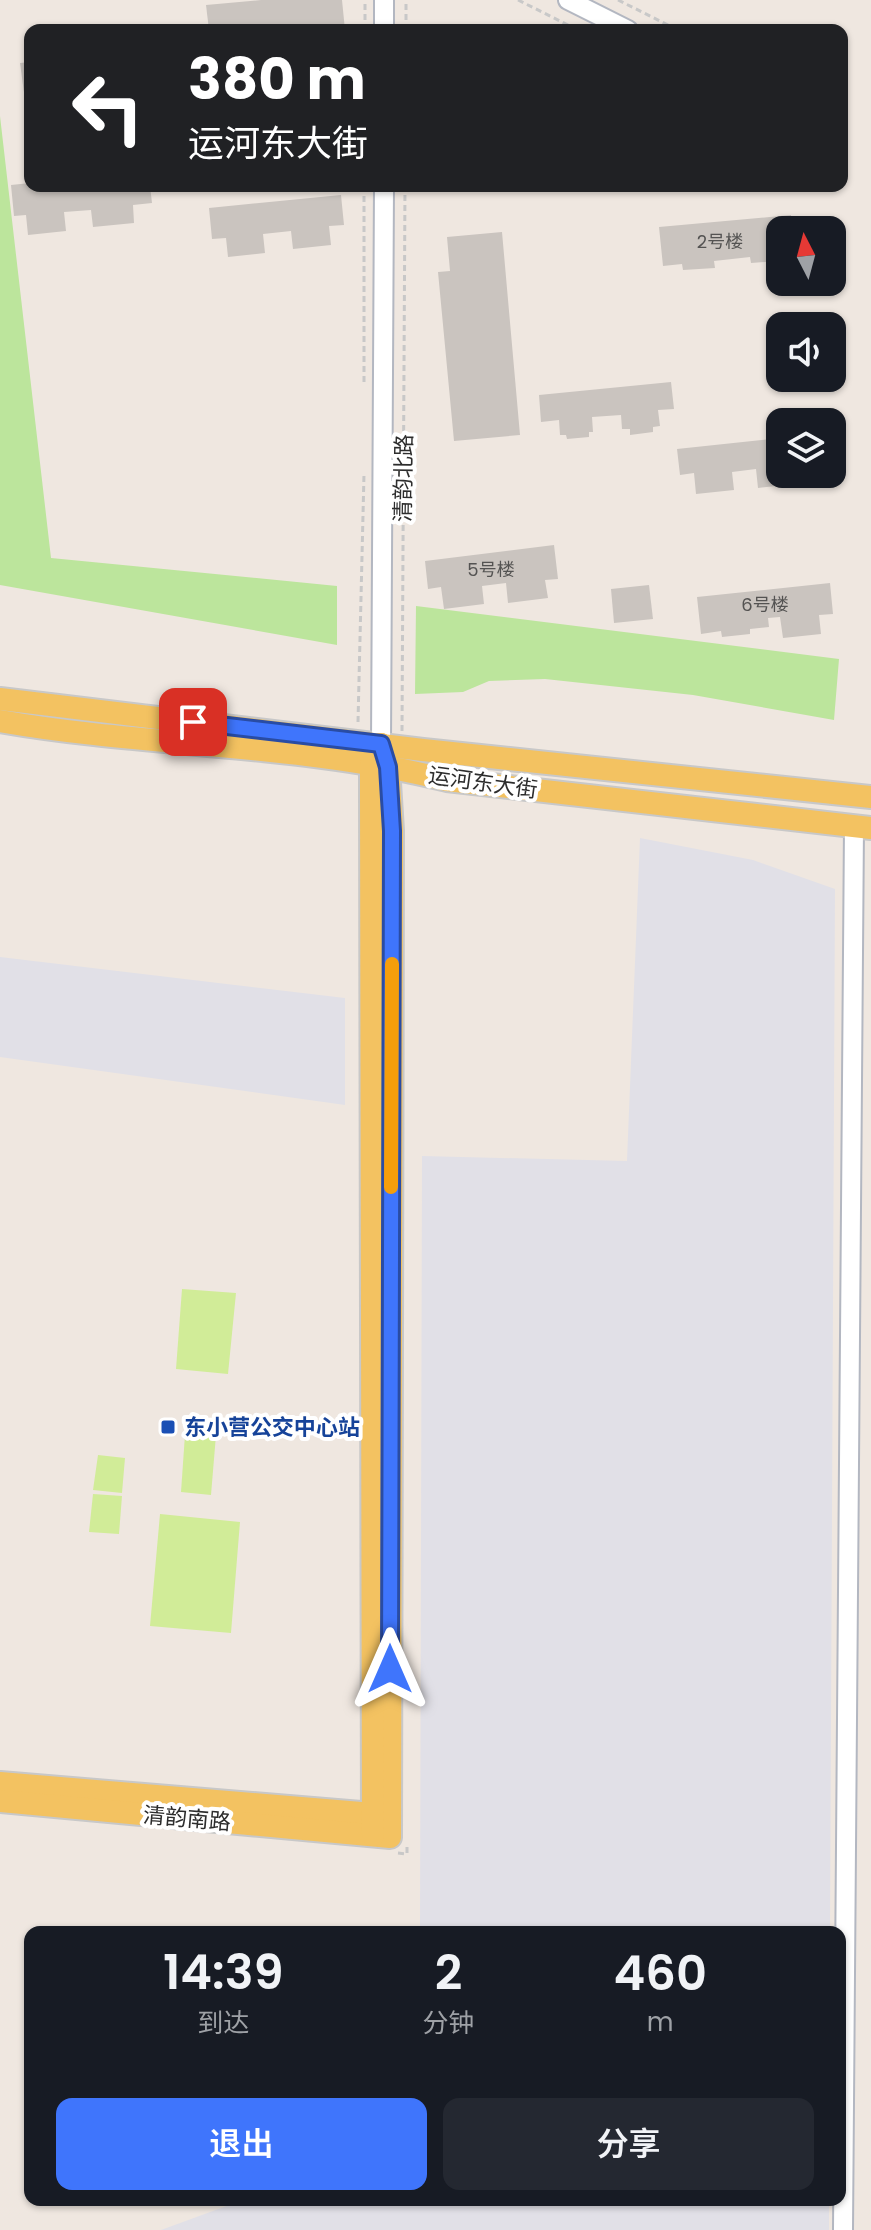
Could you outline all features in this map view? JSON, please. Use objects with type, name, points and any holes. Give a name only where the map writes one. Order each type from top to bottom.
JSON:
[{"type":"main road","name":"运河东大街","points":[[0,699],[392,746],[871,797]]},
{"type":"main road","name":"运河东大街","points":[[0,721],[380,766],[447,780],[863,827]]},
{"type":"main road","points":[[379,1822],[392,831],[380,766],[392,746]]},
{"type":"main road","name":"清韵南路","points":[[0,1783],[379,1822]]},
{"type":"main road","name":"清韵南路","points":[[0,1801],[379,1822]]},
{"type":"street","points":[[384,0],[384,24]]},
{"type":"street","points":[[568,0],[616,24]]},
{"type":"street","name":"清韵北路","points":[[384,192],[392,746]]},
{"type":"street","points":[[846,2020],[863,827]]},
{"type":"street","points":[[843,2206],[843,2230]]},
{"type":"path","points":[[365,0],[365,24]]},
{"type":"path","points":[[406,0],[406,24]]},
{"type":"path","points":[[518,0],[566,24]]},
{"type":"path","points":[[618,0],[666,24]]},
{"type":"path","points":[[364,192],[364,390]]},
{"type":"path","name":"清韵北路","points":[[392,746],[405,192]]},
{"type":"path","name":"清韵北路","points":[[356,740],[364,468]]},
{"type":"shaded area","points":[[640,838],[753,860],[835,889],[830,1926],[420,1926],[422,1156],[627,1161]]},
{"type":"shaded area","points":[[0,957],[345,998],[345,1105],[0,1057]]},
{"type":"shaded area","points":[[227,2206],[829,2206],[829,2230],[161,2230]]},
{"type":"green space","points":[[0,116],[51,558],[337,586],[337,645],[0,585]]},
{"type":"green space","points":[[416,606],[839,659],[834,720],[693,695],[545,679],[489,681],[463,692],[415,694]]},
{"type":"green space","points":[[182,1289],[236,1293],[228,1374],[176,1369]]},
{"type":"green space","points":[[186,1420],[217,1423],[211,1495],[181,1492]]},
{"type":"green space","points":[[98,1455],[125,1458],[122,1493],[93,1490]]},
{"type":"green space","points":[[93,1494],[122,1496],[119,1534],[89,1532]]},
{"type":"green space","points":[[160,1514],[240,1522],[231,1633],[150,1626]]},
{"type":"building","points":[[261,0],[342,0],[344,24],[208,24],[206,5]]},
{"type":"building","points":[[20,63],[24,63],[24,93]]},
{"type":"building","points":[[24,184],[24,192],[151,192],[152,203],[133,205],[134,223],[93,227],[91,210],[64,212],[66,231],[28,235],[26,215],[14,216],[11,185]]},
{"type":"building","points":[[341,195],[344,225],[329,226],[331,245],[293,249],[291,231],[263,234],[265,253],[228,257],[226,238],[212,239],[209,208]]},
{"type":"building","points":[[766,217],[766,262],[751,263],[750,257],[714,261],[715,268],[683,270],[682,264],[663,266],[659,227]]},
{"type":"building","points":[[502,232],[520,435],[454,441],[438,272],[450,271],[447,237]]},
{"type":"building","points":[[671,382],[674,409],[658,410],[660,426],[653,427],[653,432],[630,435],[630,429],[622,429],[621,415],[592,417],[593,432],[589,432],[589,437],[567,439],[566,435],[560,435],[559,420],[541,422],[539,395]]},
{"type":"building","points":[[766,439],[766,487],[758,488],[756,469],[732,472],[734,490],[696,494],[694,473],[680,475],[677,449]]},
{"type":"building","points":[[554,545],[558,579],[545,580],[548,598],[508,603],[506,583],[482,586],[484,604],[444,609],[441,587],[428,589],[425,561]]},
{"type":"building","points":[[830,583],[833,614],[819,615],[821,634],[783,638],[780,617],[768,618],[769,627],[750,629],[750,634],[722,637],[721,631],[701,634],[697,597]]},
{"type":"building","points":[[649,585],[653,619],[614,623],[611,589]]},
{"type":"slow traffic","points":[[391,1187],[392,964]]},
{"type":"place","name":"东小营公交中心站","points":[[168,1427]]},
{"type":"route","points":[[193,722],[381,744],[388,767],[392,831],[390,1669]]}]
